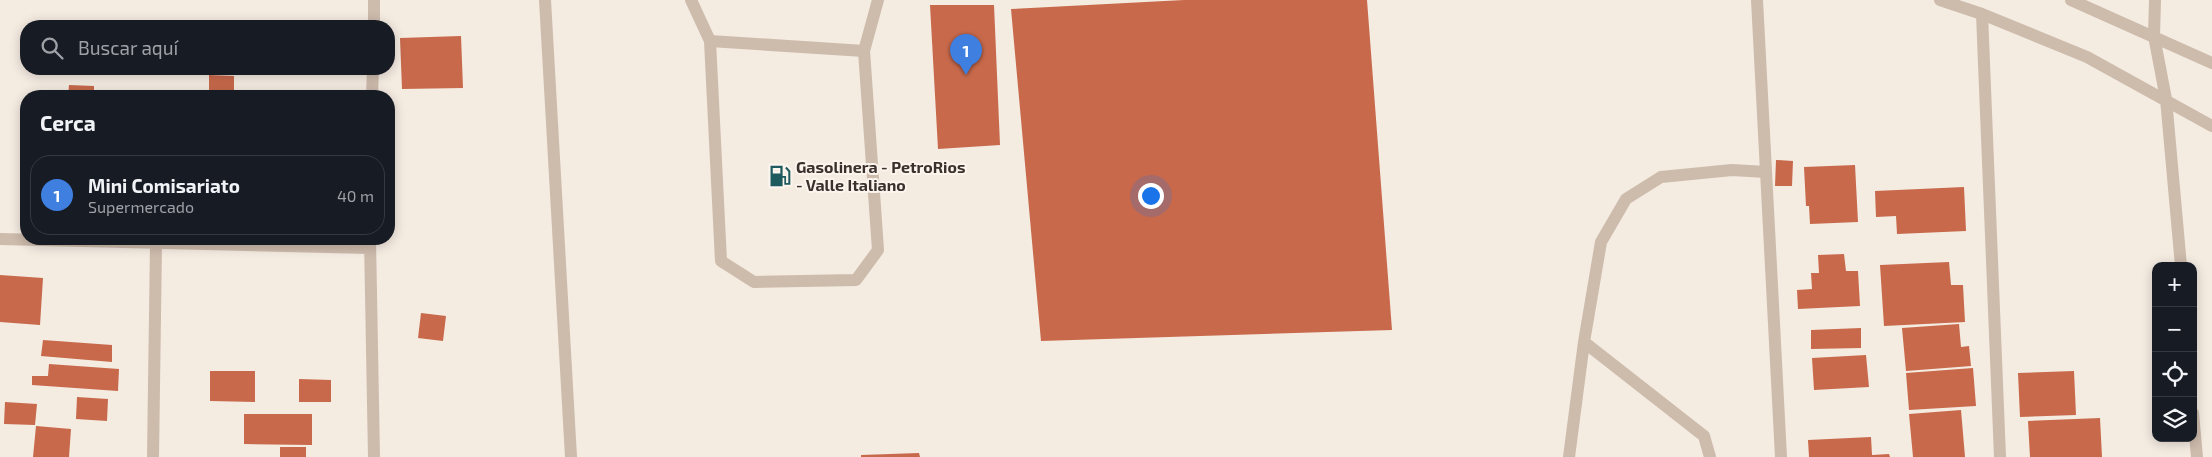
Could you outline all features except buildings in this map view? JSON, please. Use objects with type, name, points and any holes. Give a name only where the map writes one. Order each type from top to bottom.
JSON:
[{"type":"street","points":[[374,0],[374,20]]},
{"type":"street","points":[[545,0],[571,457]]},
{"type":"street","points":[[690,0],[710,41],[721,261],[754,282],[856,280],[878,250],[864,51],[878,0]]},
{"type":"street","points":[[1757,0],[1781,457]]},
{"type":"street","points":[[1940,0],[1982,14],[2087,57],[2212,126]]},
{"type":"street","points":[[2071,0],[2212,63]]},
{"type":"street","points":[[2155,0],[2154,36],[2166,99],[2181,262]]},
{"type":"street","points":[[1982,14],[2000,457]]},
{"type":"street","points":[[710,41],[864,51]]},
{"type":"street","points":[[372,90],[373,75]]},
{"type":"street","points":[[1569,457],[1584,342],[1601,242],[1626,199],[1661,177],[1732,170],[1766,172]]},
{"type":"street","points":[[0,239],[20,240]]},
{"type":"street","points":[[154,457],[156,245]]},
{"type":"street","points":[[370,245],[374,457]]},
{"type":"street","points":[[1584,342],[1704,436],[1710,457]]},
{"type":"street","points":[[2196,442],[2197,457]]},
{"type":"place","name":"Mini Comisariato","points":[[966,75]]},
{"type":"place","name":"Gasolinera - PetroRios - Valle Italiano","points":[[780,176]]}]
